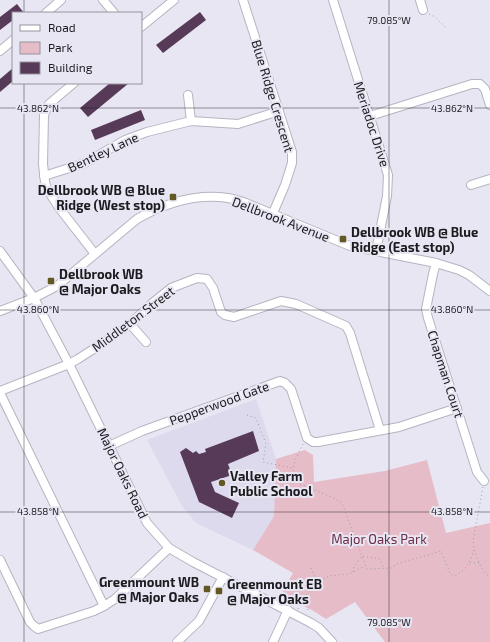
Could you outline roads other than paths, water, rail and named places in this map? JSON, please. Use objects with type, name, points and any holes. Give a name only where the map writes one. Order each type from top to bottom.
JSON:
[{"type":"street","points":[[47,12],[61,0]]},
{"type":"street","points":[[103,0],[113,12]]},
{"type":"street","points":[[142,26],[174,0]]},
{"type":"street","name":"Blue Ridge Crescent","points":[[243,0],[292,152],[292,163],[285,185],[273,213]]},
{"type":"street","name":"Meriadoc Drive","points":[[333,0],[388,175],[387,196],[376,251]]},
{"type":"street","points":[[420,0],[423,10]]},
{"type":"street","points":[[0,51],[12,41]]},
{"type":"street","points":[[73,84],[49,104],[44,114],[44,176],[47,189],[95,254]]},
{"type":"street","points":[[370,116],[472,84],[480,84],[485,90],[490,105]]},
{"type":"street","points":[[188,95],[191,121]]},
{"type":"street","name":"Bentley Lane","points":[[44,176],[85,163],[125,140],[169,126],[191,121],[238,124],[279,112]]},
{"type":"street","points":[[471,185],[490,179]]},
{"type":"street","name":"Dellbrook Avenue","points":[[0,311],[34,298],[57,286],[137,218],[156,208],[170,203],[184,199],[205,197],[228,198],[246,203],[350,246],[436,263],[459,270],[469,274],[490,291]]},
{"type":"street","name":"Major Oaks Road","points":[[0,251],[34,298],[69,364],[147,523],[169,548],[223,577],[292,609],[319,628],[332,642]]},
{"type":"street","name":"Chapman Court","points":[[436,263],[426,309],[477,472],[484,481]]},
{"type":"street","name":"Middleton Street","points":[[0,392],[78,359],[130,324],[171,288],[197,278],[208,279],[213,288],[221,312],[225,315],[234,316],[281,302],[296,304],[346,326],[352,340],[380,430]]},
{"type":"street","points":[[130,324],[146,342]]},
{"type":"street","name":"Pepperwood Gate","points":[[109,446],[142,431],[280,381],[285,383],[291,389],[307,438],[313,442],[380,430]]},
{"type":"street","points":[[0,392],[104,606]]},
{"type":"street","points":[[380,430],[399,427],[457,408]]},
{"type":"street","points":[[0,560],[30,622],[38,629],[94,611],[104,606],[115,599],[169,548]]},
{"type":"street","points":[[177,642],[199,621],[223,577]]},
{"type":"street","points":[[272,642],[292,609]]},
{"type":"place","name":"Dellbrook WB @ Blue Ridge (West stop)","points":[[173,197]]},
{"type":"place","name":"Dellbrook WB @ Blue Ridge (East stop)","points":[[343,239]]},
{"type":"place","name":"Dellbrook WB @ Major Oaks","points":[[51,281]]},
{"type":"place","name":"Valley Farm Public School","points":[[222,483]]},
{"type":"place","name":"Greenmount WB @ Major Oaks","points":[[207,589]]},
{"type":"place","name":"Greenmount EB @ Major Oaks","points":[[219,591]]},
{"type":"park label","name":"Major Oaks Park","points":[[379,539]]}]
